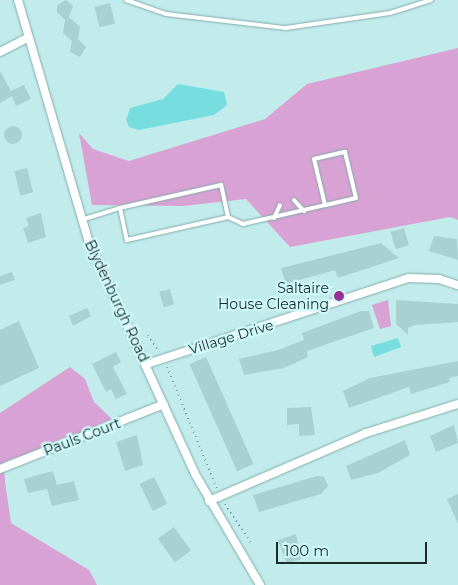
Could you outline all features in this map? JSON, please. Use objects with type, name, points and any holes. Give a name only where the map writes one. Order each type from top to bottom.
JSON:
[{"type":"street","name":"Blydenburgh Road","points":[[18,0],[81,220],[210,501],[260,585]]},
{"type":"street","points":[[0,52],[28,38]]},
{"type":"street","name":"Village Drive","points":[[147,364],[409,278],[439,279],[458,285]]},
{"type":"street","name":"Pauls Court","points":[[0,469],[164,404]]},
{"type":"street","points":[[210,501],[366,433],[458,404]]},
{"type":"lane","points":[[126,0],[166,14],[286,28],[390,13],[431,0]]},
{"type":"lane","points":[[120,208],[127,240],[228,217],[243,224],[325,206],[356,198],[345,152],[314,159],[325,206]]},
{"type":"lane","points":[[81,220],[120,208],[220,185],[228,217]]},
{"type":"lane","points":[[294,200],[304,211]]},
{"type":"lane","points":[[274,218],[280,205]]},
{"type":"path","points":[[148,335],[163,359],[220,496],[251,543]]},
{"type":"shaded area","points":[[458,48],[458,220],[450,217],[290,247],[246,199],[183,206],[92,205],[79,133],[93,149],[129,161],[265,119],[307,84]]},
{"type":"shaded area","points":[[388,300],[391,326],[380,329],[372,305]]},
{"type":"shaded area","points":[[70,367],[85,379],[94,402],[114,421],[4,462],[5,482],[11,523],[89,570],[97,585],[0,585],[0,413]]},
{"type":"water","points":[[178,84],[224,92],[227,105],[214,115],[139,130],[129,127],[126,120],[130,108],[163,99]]},
{"type":"water","points":[[398,338],[401,347],[374,357],[371,346]]},
{"type":"building","points":[[66,0],[73,6],[69,17],[80,27],[78,39],[86,47],[80,57],[70,52],[72,41],[63,33],[65,20],[57,12],[57,5]]},
{"type":"building","points":[[110,3],[115,23],[100,27],[94,7]]},
{"type":"building","points":[[0,71],[11,91],[24,85],[31,99],[16,106],[12,96],[0,103]]},
{"type":"building","points":[[13,126],[19,129],[22,135],[19,141],[13,144],[7,141],[4,135],[7,129]]},
{"type":"building","points":[[27,168],[33,192],[20,195],[14,171]]},
{"type":"building","points":[[41,213],[46,237],[28,243],[23,228],[29,226],[26,218]]},
{"type":"building","points":[[404,228],[409,245],[396,249],[391,232]]},
{"type":"building","points":[[434,236],[457,239],[458,260],[429,251]]},
{"type":"building","points":[[381,243],[399,258],[338,278],[335,270],[286,284],[281,268]]},
{"type":"building","points":[[12,272],[15,280],[0,285],[0,276]]},
{"type":"building","points":[[170,289],[174,304],[164,307],[159,292]]},
{"type":"building","points":[[396,300],[458,304],[458,322],[415,325],[408,328],[408,335],[396,324]]},
{"type":"building","points":[[87,308],[91,316],[73,326],[69,316]]},
{"type":"building","points":[[361,311],[369,311],[374,328],[307,351],[308,357],[284,368],[244,375],[239,359],[278,350],[304,340],[302,333]]},
{"type":"building","points":[[19,321],[39,368],[0,386],[0,330]]},
{"type":"building","points":[[116,352],[121,362],[113,367],[127,394],[116,399],[111,389],[106,392],[92,364]]},
{"type":"building","points":[[206,357],[254,464],[237,471],[190,364]]},
{"type":"building","points":[[458,361],[458,376],[449,378],[450,382],[411,394],[409,387],[349,408],[343,391],[370,378]]},
{"type":"building","points":[[311,407],[315,435],[299,436],[299,424],[287,425],[287,408]]},
{"type":"building","points":[[454,425],[458,443],[436,452],[430,436]]},
{"type":"building","points":[[137,435],[143,465],[125,471],[116,442]]},
{"type":"building","points":[[405,440],[410,455],[378,473],[351,480],[346,466]]},
{"type":"building","points":[[53,471],[57,485],[74,481],[79,500],[52,506],[47,489],[28,493],[24,479]]},
{"type":"building","points":[[317,476],[324,477],[328,486],[321,494],[259,512],[253,495]]},
{"type":"building","points":[[154,477],[167,504],[153,511],[140,484]]},
{"type":"building","points":[[458,494],[458,524],[447,499]]},
{"type":"building","points":[[174,527],[191,550],[175,562],[158,539]]},
{"type":"building","points":[[296,534],[301,559],[287,564],[278,540]]},
{"type":"place","name":"Saltaire House Cleaning","points":[[339,296]]}]
